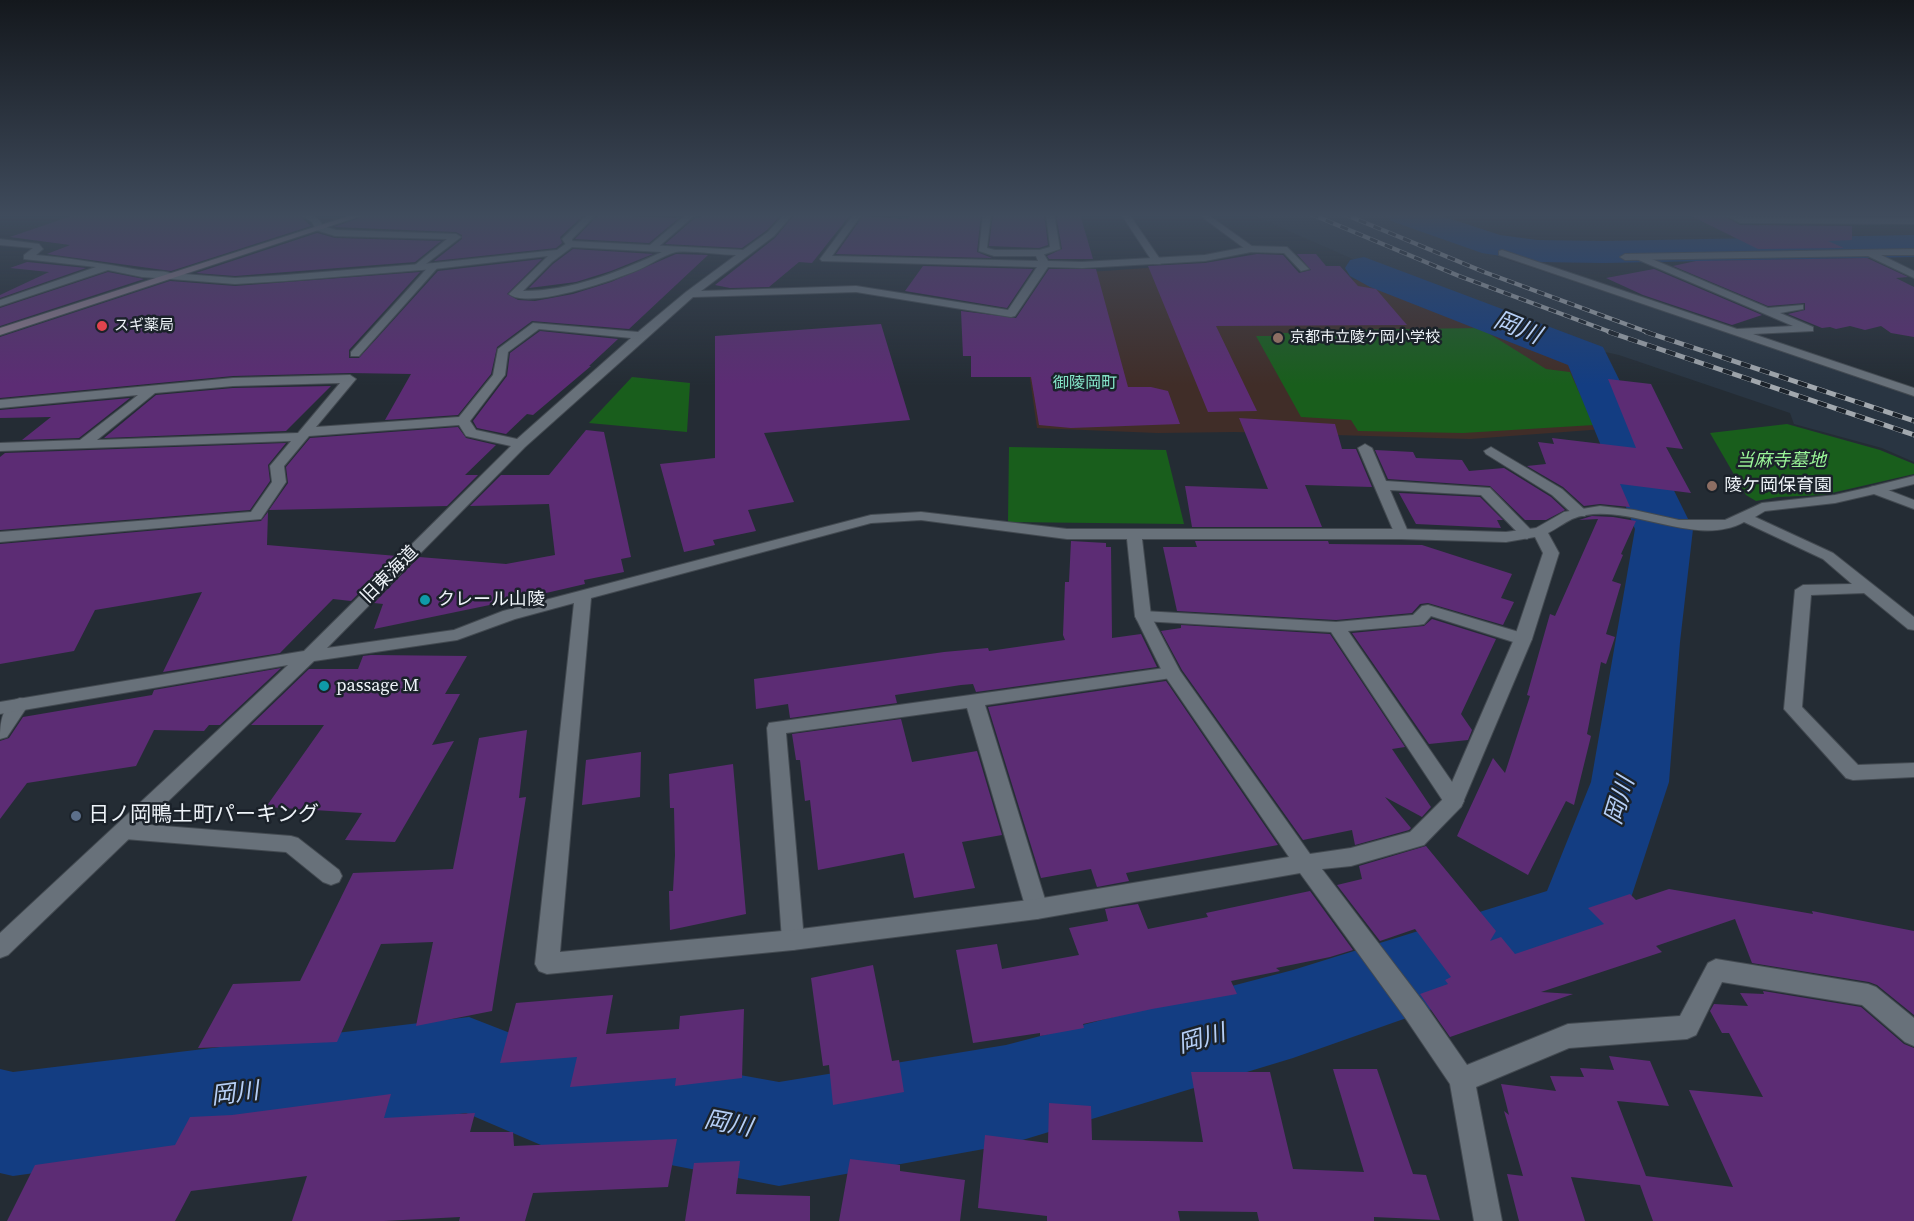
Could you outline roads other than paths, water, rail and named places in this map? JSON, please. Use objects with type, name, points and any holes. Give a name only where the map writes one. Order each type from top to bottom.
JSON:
[{"type":"main road","points":[[2,329],[186,271]]},
{"type":"street","points":[[0,303],[95,271]]},
{"type":"street","points":[[127,271],[235,281],[366,271]]},
{"type":"street","points":[[355,354],[430,271]]},
{"type":"street","points":[[539,271],[514,294],[537,296],[583,287],[631,271]]},
{"type":"street","name":"旧東海道","points":[[0,948],[309,656],[520,444],[640,336],[721,271]]},
{"type":"street","points":[[690,294],[856,290],[1011,314],[1039,271]]},
{"type":"street","points":[[1554,271],[1914,392]]},
{"type":"street","points":[[1672,271],[1809,329],[1732,332]]},
{"type":"street","points":[[1767,311],[1799,307]]},
{"type":"street","points":[[0,447],[304,434],[463,422],[499,375],[502,351],[537,325],[640,336]]},
{"type":"street","points":[[0,404],[233,382],[350,379],[277,466],[279,482],[256,516],[0,537]]},
{"type":"street","points":[[84,444],[150,391]]},
{"type":"street","points":[[463,422],[471,433],[520,444]]},
{"type":"street","points":[[1365,448],[1401,534]]},
{"type":"street","points":[[1491,452],[1557,492],[1580,513]]},
{"type":"street","points":[[0,708],[309,656],[457,635],[509,615],[871,519],[921,516],[1067,534],[1401,534],[1506,537],[1533,533],[1569,515],[1600,510],[1634,514],[1680,524],[1728,525],[1762,507],[1836,499],[1914,480]]},
{"type":"street","points":[[583,597],[547,964],[793,940],[1037,909],[1351,857],[1417,839],[1454,801],[1522,639],[1551,553],[1533,533],[1485,491],[1381,486]]},
{"type":"street","points":[[1875,490],[1914,505]]},
{"type":"street","points":[[1744,517],[1828,556],[1914,625]]},
{"type":"street","points":[[1134,533],[1143,616],[1172,673],[1305,863],[1415,1011],[1462,1080],[1488,1221]]},
{"type":"street","points":[[1867,588],[1803,590],[1793,709],[1853,773],[1914,770]]},
{"type":"street","points":[[1143,616],[1336,627],[1418,620],[1428,610],[1522,639]]},
{"type":"street","points":[[1336,627],[1454,801]]},
{"type":"street","points":[[793,940],[776,728],[1172,673]]},
{"type":"street","points":[[974,701],[1037,909]]},
{"type":"street","points":[[0,732],[20,704]]},
{"type":"street","points":[[124,831],[291,844],[331,876]]},
{"type":"street","points":[[1462,1080],[1568,1036],[1687,1027],[1716,970],[1868,995],[1914,1034]]},
{"type":"waterway","name":"岡川","points":[[0,1121],[13,1124],[469,1065],[541,1095],[645,1109],[779,1134],[1006,1095],[1293,1014],[1580,919],[1630,782],[1664,529],[1587,357],[1384,279],[1369,271]]},
{"type":"railway","points":[[1447,271],[1613,333]]},
{"type":"railway","points":[[1482,271],[1650,333]]},
{"type":"railway","points":[[1609,332],[1914,435]]},
{"type":"railway","points":[[1646,332],[1914,421]]},
{"type":"place","name":"スギ薬局","points":[[102,326]]},
{"type":"place","name":"京都市立陵ケ岡小学校","points":[[1278,338]]},
{"type":"place","name":"陵ケ岡保育園","points":[[1712,486]]},
{"type":"place","name":"クレール山陵","points":[[425,600]]},
{"type":"place","name":"passage M","points":[[324,686]]},
{"type":"place","name":"日ノ岡鴨土町パーキング","points":[[76,816]]},
{"type":"district","name":"御陵岡町","points":[[1085,384]]},
{"type":"park label","name":"当麻寺墓地","points":[[1781,461]]}]
